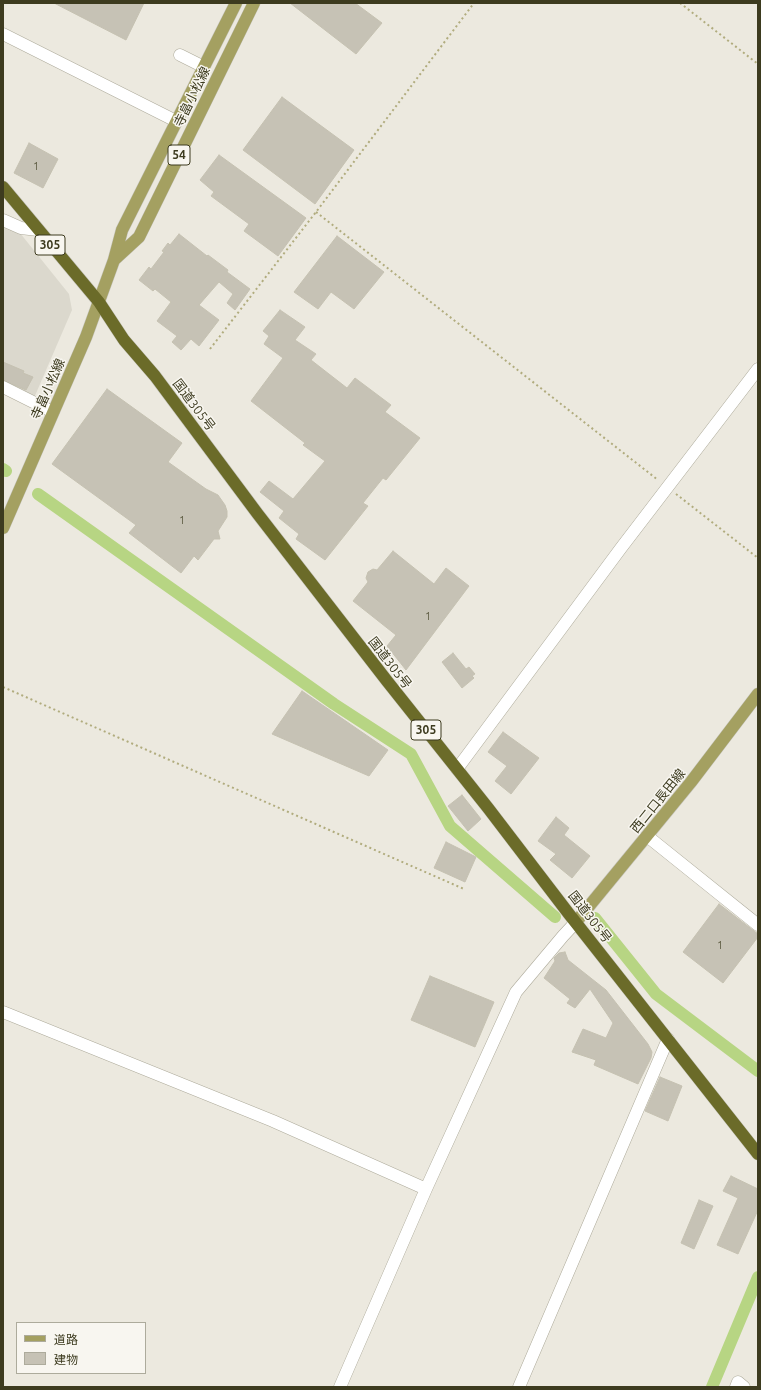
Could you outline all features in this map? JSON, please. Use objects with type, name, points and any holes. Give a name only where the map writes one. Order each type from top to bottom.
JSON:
[{"type":"highway","name":"国道305号","points":[[3,187],[99,302],[124,340],[155,376],[257,513],[386,681],[457,769],[758,1154]]},
{"type":"main road","name":"寺畠小松線","points":[[3,528],[86,337],[114,260],[122,230],[236,3]]},
{"type":"main road","name":"寺畠小松線","points":[[114,260],[139,237],[254,3]]},
{"type":"main road","name":"西二口長田線","points":[[576,922],[691,782],[758,694]]},
{"type":"street","points":[[3,34],[176,121]]},
{"type":"street","points":[[180,55],[204,67]]},
{"type":"street","points":[[3,220],[20,228],[38,230]]},
{"type":"street","points":[[457,769],[758,369]]},
{"type":"street","points":[[3,387],[53,412]]},
{"type":"street","points":[[647,836],[758,925]]},
{"type":"street","points":[[340,1387],[426,1189],[516,992],[576,922]]},
{"type":"street","points":[[3,1012],[273,1121],[426,1189]]},
{"type":"street","points":[[519,1387],[668,1039]]},
{"type":"street","points":[[736,1387],[738,1382],[744,1387]]},
{"type":"path","points":[[210,349],[474,3]]},
{"type":"path","points":[[680,3],[758,64]]},
{"type":"path","points":[[316,212],[758,558]]},
{"type":"path","points":[[3,687],[464,889]]},
{"type":"shaded area","points":[[3,225],[20,233],[69,294],[72,310],[34,398],[3,383]]},
{"type":"building","points":[[54,3],[144,3],[126,40]]},
{"type":"building","points":[[290,3],[355,3],[382,23],[356,54]]},
{"type":"building","points":[[282,97],[354,150],[315,204],[243,150]]},
{"type":"building","points":[[29,143],[58,159],[43,188],[14,173]]},
{"type":"building","points":[[219,155],[306,218],[278,256],[244,231],[249,224],[211,196],[214,192],[200,180]]},
{"type":"building","points":[[179,234],[228,270],[227,272],[250,289],[235,310],[227,303],[233,294],[219,282],[199,305],[219,320],[199,346],[191,339],[181,350],[172,342],[177,336],[157,321],[171,302],[155,289],[153,291],[139,280],[149,267],[151,269],[164,252],[162,251],[168,243],[170,245]]},
{"type":"building","points":[[337,236],[384,272],[354,309],[331,292],[318,309],[294,292]]},
{"type":"building","points":[[280,310],[305,327],[295,340],[316,354],[311,360],[347,388],[355,378],[391,405],[385,412],[420,438],[386,480],[383,478],[363,503],[368,506],[325,560],[296,539],[299,534],[279,518],[284,511],[260,492],[269,481],[293,499],[325,461],[303,445],[305,443],[251,401],[283,358],[264,344],[269,336],[263,331]]},
{"type":"building","points":[[3,362],[24,371],[23,373],[33,377],[26,390],[3,380]]},
{"type":"building","points":[[107,389],[182,443],[168,462],[206,489],[218,495],[225,505],[227,517],[218,531],[220,539],[214,539],[198,560],[194,556],[181,573],[129,533],[136,525],[52,464]]},
{"type":"building","points":[[393,551],[434,584],[446,568],[469,586],[406,670],[387,646],[396,635],[353,601],[368,582],[366,578],[368,572],[373,569],[377,570]]},
{"type":"building","points":[[453,653],[466,669],[469,667],[475,674],[472,676],[474,678],[462,688],[442,662]]},
{"type":"building","points":[[302,691],[388,750],[369,776],[272,734]]},
{"type":"building","points":[[503,732],[539,758],[511,794],[495,781],[507,766],[488,752]]},
{"type":"building","points":[[462,795],[481,819],[468,831],[448,806]]},
{"type":"building","points":[[556,817],[569,828],[564,835],[590,856],[572,878],[550,860],[556,854],[538,841]]},
{"type":"building","points":[[446,842],[476,857],[465,882],[434,868]]},
{"type":"building","points":[[719,904],[758,934],[758,937],[723,983],[683,952]]},
{"type":"building","points":[[565,952],[568,960],[606,990],[648,1044],[652,1052],[651,1058],[638,1084],[594,1065],[596,1060],[572,1052],[583,1029],[606,1038],[613,1023],[590,989],[575,1008],[567,1003],[570,999],[544,978],[555,961],[554,958],[559,953]]},
{"type":"building","points":[[430,976],[494,1002],[475,1047],[411,1020]]},
{"type":"building","points":[[660,1077],[682,1086],[668,1121],[645,1111]]},
{"type":"building","points":[[731,1176],[758,1189],[758,1210],[738,1254],[717,1245],[738,1198],[723,1191]]},
{"type":"building","points":[[699,1200],[713,1206],[694,1249],[681,1243]]},
{"type":"waterway","points":[[38,494],[334,704],[411,754],[450,826],[555,917]]},
{"type":"waterway","points":[[595,918],[656,994],[758,1071]]},
{"type":"waterway","points":[[712,1387],[758,1277]]}]
